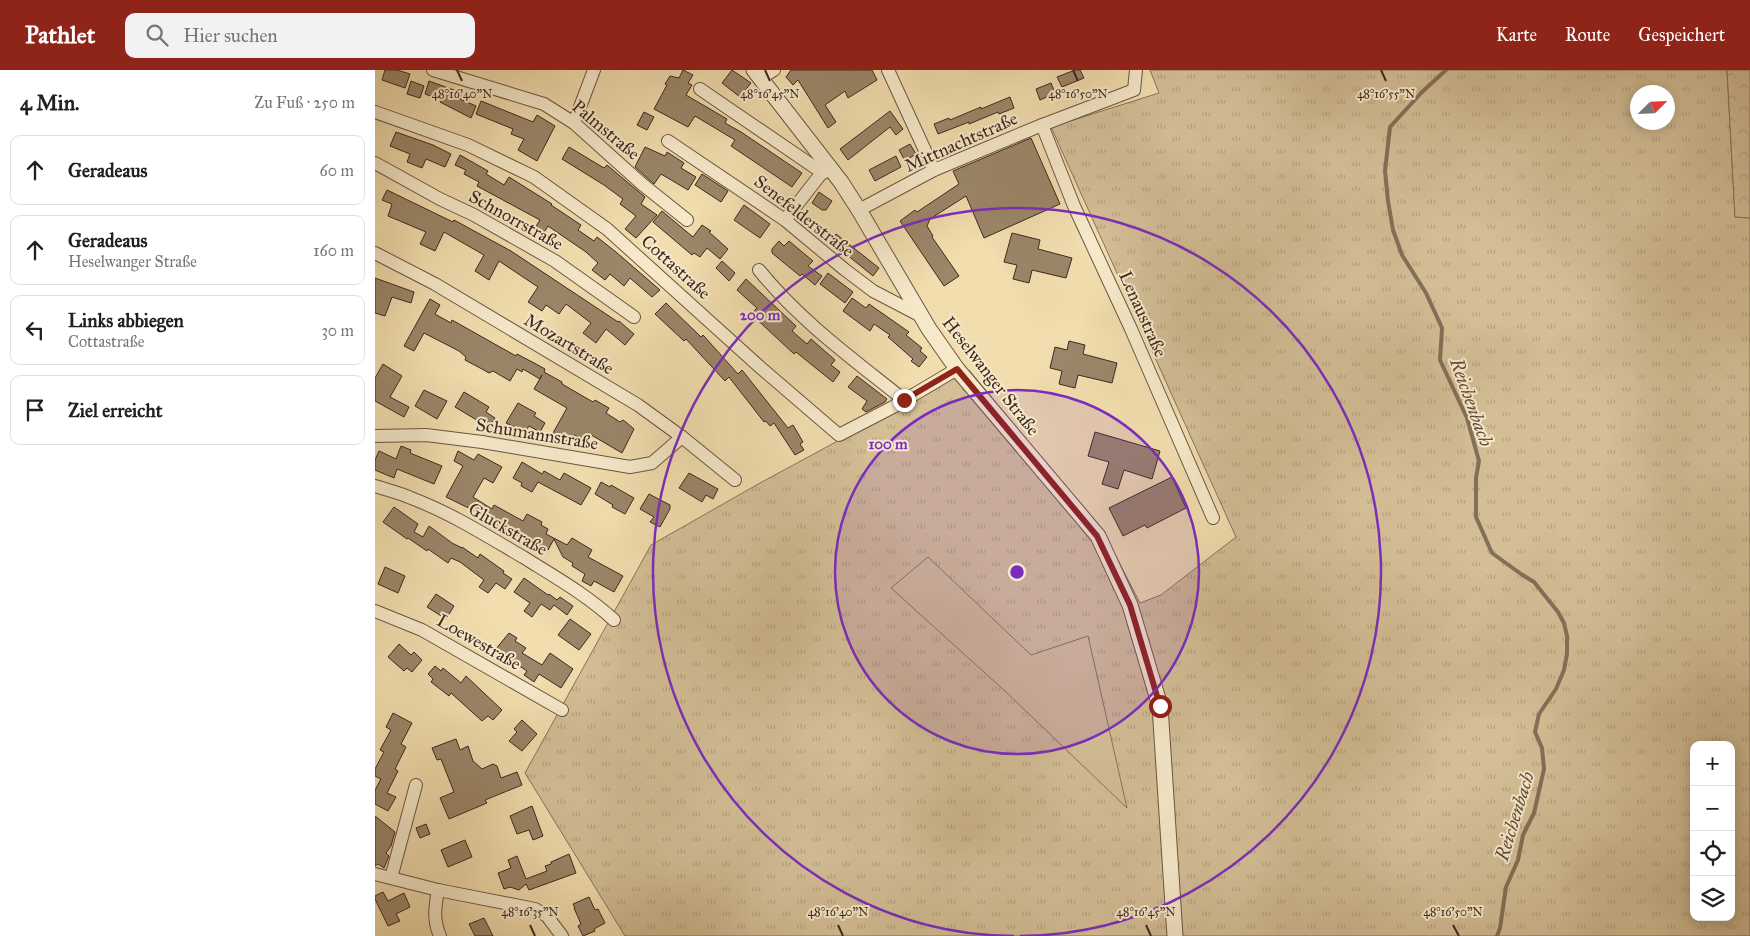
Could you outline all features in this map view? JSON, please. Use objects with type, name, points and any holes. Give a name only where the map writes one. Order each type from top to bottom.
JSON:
[{"type":"street","name":"Palmstraße","points":[[433,70],[544,104],[574,123],[642,184],[687,220]]},
{"type":"street","points":[[574,123],[595,70]]},
{"type":"street","points":[[757,74],[774,70]]},
{"type":"street","points":[[888,70],[935,170]]},
{"type":"street","name":"Mittnachtstraße","points":[[859,210],[935,170],[1042,125],[1134,90],[1136,70]]},
{"type":"street","name":"Heselwanger Straße","points":[[757,74],[825,169],[859,210],[921,316],[957,369],[1097,536],[1130,605],[1160,706],[1175,936]]},
{"type":"street","points":[[700,89],[825,169],[785,220]]},
{"type":"street","name":"Cottastraße","points":[[375,112],[468,145],[534,177],[607,229],[761,368],[839,435],[957,369]]},
{"type":"street","name":"Lenaustraße","points":[[1042,125],[1074,206],[1131,329],[1213,518]]},
{"type":"street","name":"Senefelderstraße","points":[[668,141],[785,220],[843,269],[873,291],[921,316]]},
{"type":"street","name":"Schnorrstraße","points":[[375,162],[555,261],[634,317]]},
{"type":"street","name":"Mozartstraße","points":[[375,253],[435,284],[638,405],[682,437],[735,480]]},
{"type":"street","points":[[759,270],[778,294],[809,324],[904,400]]},
{"type":"street","name":"Schumannstraße","points":[[375,436],[435,436],[630,467],[652,463],[682,437]]},
{"type":"street","name":"Gluckstraße","points":[[375,486],[412,498],[476,529],[575,588],[614,620]]},
{"type":"street","name":"Loewestraße","points":[[375,612],[422,630],[562,710]]},
{"type":"street","points":[[391,878],[416,785]]},
{"type":"street","points":[[375,874],[437,890],[535,909],[547,916],[562,936]]},
{"type":"street","points":[[437,890],[434,915],[436,928],[440,936]]},
{"type":"green space","points":[[1150,70],[1727,70],[1735,217],[1750,218],[1750,936],[625,936],[525,773],[651,545],[760,483],[969,370],[1104,533],[1140,603],[1161,595],[1236,537],[1051,127],[1159,93]]},
{"type":"green space","points":[[1727,70],[1750,70],[1750,218],[1735,217]]},
{"type":"green space","points":[[928,557],[1031,655],[1088,636],[1127,808],[1006,692],[891,588]]},
{"type":"building","points":[[385,70],[397,70],[410,74],[405,88],[382,80]]},
{"type":"building","points":[[683,70],[693,75],[688,83],[692,85],[686,95],[727,119],[725,123],[802,173],[792,187],[731,146],[735,140],[695,116],[688,127],[654,109],[670,76],[679,78]]},
{"type":"building","points":[[732,70],[751,83],[740,97],[722,83]]},
{"type":"building","points":[[791,70],[872,70],[877,80],[848,98],[845,91],[825,105],[836,122],[828,128],[798,80],[793,85],[786,77]]},
{"type":"building","points":[[1080,70],[1084,78],[1062,87],[1057,77]]},
{"type":"building","points":[[411,81],[424,86],[420,98],[407,94]]},
{"type":"building","points":[[429,81],[462,93],[460,99],[476,106],[471,118],[440,102],[441,100],[425,94]]},
{"type":"building","points":[[1051,83],[1055,93],[1040,100],[1036,89]]},
{"type":"building","points":[[1010,97],[1014,108],[938,134],[934,124],[949,118],[950,120],[981,107],[981,109]]},
{"type":"building","points":[[481,101],[533,122],[537,115],[555,126],[537,161],[518,150],[524,139],[511,134],[513,129],[476,114]]},
{"type":"building","points":[[890,111],[903,129],[896,135],[890,127],[848,160],[840,149]]},
{"type":"building","points":[[644,112],[654,117],[647,130],[637,125]]},
{"type":"building","points":[[396,132],[433,145],[451,154],[445,167],[426,159],[422,168],[407,162],[410,154],[390,146]]},
{"type":"building","points":[[1031,138],[1060,204],[984,238],[966,196],[930,219],[927,226],[932,237],[959,276],[944,286],[900,221],[959,184],[953,171]]},
{"type":"building","points":[[910,144],[916,154],[905,161],[899,150]]},
{"type":"building","points":[[569,147],[604,168],[607,165],[645,197],[641,204],[657,215],[636,238],[625,229],[636,216],[620,204],[623,199],[562,159]]},
{"type":"building","points":[[645,147],[665,156],[667,152],[684,163],[681,168],[696,177],[688,190],[661,174],[654,184],[635,167]]},
{"type":"building","points":[[460,155],[488,171],[486,174],[504,185],[509,177],[552,204],[581,225],[578,230],[594,241],[597,237],[660,290],[652,297],[630,278],[624,286],[610,274],[605,280],[592,270],[598,263],[586,252],[548,226],[543,234],[535,228],[540,220],[477,186],[479,182],[464,174],[466,170],[455,165]]},
{"type":"building","points":[[896,156],[901,167],[875,181],[869,170]]},
{"type":"building","points":[[702,174],[728,191],[721,202],[695,185]]},
{"type":"building","points":[[387,190],[453,222],[454,220],[511,251],[619,321],[634,334],[625,345],[606,329],[596,343],[583,333],[591,323],[566,304],[559,314],[546,305],[542,311],[528,302],[538,287],[499,261],[489,280],[475,271],[484,255],[444,232],[435,251],[420,244],[426,232],[388,216],[392,204],[382,200]]},
{"type":"building","points":[[819,192],[832,201],[826,210],[822,210],[812,203]]},
{"type":"building","points":[[744,205],[770,224],[760,238],[734,220]]},
{"type":"building","points":[[662,211],[693,237],[702,225],[711,231],[709,232],[728,249],[720,259],[707,248],[700,257],[694,253],[692,255],[653,222]]},
{"type":"building","points":[[1012,233],[1040,240],[1038,249],[1072,258],[1066,278],[1032,270],[1029,283],[1013,279],[1017,265],[1004,262]]},
{"type":"building","points":[[836,234],[879,268],[873,276],[830,241]]},
{"type":"building","points":[[779,241],[784,246],[789,241],[813,261],[808,266],[822,276],[815,285],[802,274],[800,276],[772,253],[772,249]]},
{"type":"building","points":[[722,261],[735,273],[729,281],[716,268]]},
{"type":"building","points":[[828,273],[853,292],[845,303],[820,284]]},
{"type":"building","points":[[375,278],[414,292],[411,303],[392,297],[385,316],[375,313]]},
{"type":"building","points":[[746,279],[796,326],[792,331],[807,344],[811,339],[835,360],[831,365],[840,372],[833,382],[796,352],[794,354],[751,314],[757,308],[737,290]]},
{"type":"building","points":[[852,298],[866,308],[869,304],[909,332],[906,335],[922,348],[920,351],[927,357],[919,367],[911,361],[913,359],[888,337],[890,335],[874,324],[870,331],[843,311]]},
{"type":"building","points":[[430,299],[440,305],[435,314],[451,323],[452,320],[516,356],[517,354],[536,364],[545,369],[544,372],[562,382],[562,384],[593,402],[595,400],[609,408],[606,413],[620,422],[623,420],[634,429],[622,453],[588,433],[584,440],[574,435],[570,443],[553,433],[567,408],[534,389],[540,379],[523,369],[522,372],[517,369],[510,381],[493,371],[489,373],[465,360],[466,357],[459,351],[424,333],[414,351],[404,346]]},
{"type":"building","points":[[666,303],[701,337],[703,335],[738,374],[742,370],[788,428],[793,425],[803,442],[800,444],[804,450],[795,455],[774,423],[770,426],[766,421],[764,422],[729,377],[725,381],[686,339],[684,341],[655,314]]},
{"type":"building","points":[[1069,341],[1085,345],[1083,354],[1117,363],[1112,383],[1078,375],[1075,388],[1059,384],[1062,371],[1050,368],[1055,347],[1067,350]]},
{"type":"building","points":[[383,364],[402,376],[390,397],[409,407],[404,417],[375,401],[375,378]]},
{"type":"building","points":[[857,376],[887,399],[885,402],[866,412],[862,409],[867,401],[848,387]]},
{"type":"building","points":[[424,390],[447,401],[437,419],[415,406]]},
{"type":"building","points":[[464,392],[489,407],[486,412],[495,418],[488,430],[478,425],[480,422],[455,407]]},
{"type":"building","points":[[518,403],[536,413],[534,416],[545,423],[540,432],[529,426],[525,432],[506,423]]},
{"type":"building","points":[[1095,432],[1160,451],[1152,479],[1124,470],[1118,489],[1102,484],[1109,462],[1088,456]]},
{"type":"building","points":[[401,446],[411,450],[410,453],[442,466],[434,484],[397,469],[394,478],[375,470],[375,460],[379,451],[396,459]]},
{"type":"building","points":[[458,451],[474,460],[478,454],[502,467],[493,483],[484,478],[473,497],[492,509],[494,505],[523,521],[527,514],[542,522],[541,525],[548,529],[546,534],[567,545],[572,538],[592,550],[588,557],[623,576],[614,592],[594,581],[591,586],[582,581],[585,574],[572,566],[573,563],[563,557],[554,539],[548,550],[539,547],[505,529],[504,531],[486,520],[487,517],[446,497],[463,466],[454,461]]},
{"type":"building","points":[[522,462],[542,474],[544,471],[560,480],[564,473],[591,488],[581,505],[538,482],[532,492],[521,486],[522,483],[513,478]]},
{"type":"building","points":[[689,473],[718,489],[713,499],[706,495],[702,502],[679,488]]},
{"type":"building","points":[[1172,477],[1186,508],[1147,528],[1145,525],[1123,536],[1109,508]]},
{"type":"building","points":[[601,482],[610,487],[611,485],[634,498],[625,514],[595,494]]},
{"type":"building","points":[[649,494],[670,505],[670,509],[660,527],[650,522],[654,517],[640,509]]},
{"type":"building","points":[[394,507],[418,524],[414,532],[423,537],[429,526],[452,543],[462,547],[478,558],[480,554],[512,579],[505,589],[496,583],[488,593],[479,587],[484,580],[460,562],[451,558],[448,563],[428,549],[427,551],[407,539],[383,522]]},
{"type":"building","points":[[385,567],[405,576],[398,593],[378,584]]},
{"type":"building","points":[[524,578],[548,595],[557,600],[560,597],[573,606],[567,615],[554,605],[550,610],[541,604],[532,617],[524,611],[530,603],[514,592]]},
{"type":"building","points":[[436,594],[454,606],[446,619],[427,607]]},
{"type":"building","points":[[570,619],[591,634],[579,650],[558,635]]},
{"type":"building","points":[[509,633],[517,638],[515,641],[526,648],[522,653],[542,665],[550,653],[573,669],[561,688],[539,674],[534,682],[524,675],[527,671],[495,650]]},
{"type":"building","points":[[399,644],[411,655],[414,652],[422,660],[412,672],[407,668],[404,671],[388,657]]},
{"type":"building","points":[[435,666],[441,671],[443,668],[461,683],[466,676],[502,710],[493,720],[488,716],[482,721],[451,693],[449,696],[431,682],[433,679],[428,674]]},
{"type":"building","points":[[393,713],[412,723],[401,744],[406,747],[395,769],[398,771],[387,793],[396,797],[388,811],[375,804],[375,790],[381,779],[375,776],[375,769],[384,752],[380,750],[391,730],[386,727]]},
{"type":"building","points":[[522,720],[537,734],[522,751],[509,741],[517,732],[514,729]]},
{"type":"building","points":[[456,739],[460,750],[468,746],[473,761],[482,769],[493,764],[497,766],[501,778],[517,772],[522,785],[485,800],[487,803],[449,819],[440,798],[454,792],[441,759],[437,760],[432,748]]},
{"type":"building","points":[[532,806],[543,836],[533,840],[529,830],[517,834],[510,816]]},
{"type":"building","points":[[375,816],[395,832],[391,846],[386,853],[389,856],[384,868],[378,864],[375,866]]},
{"type":"building","points":[[426,824],[430,834],[420,838],[416,828]]},
{"type":"building","points":[[465,840],[472,857],[448,867],[441,850]]},
{"type":"building","points":[[569,854],[576,873],[529,890],[526,884],[519,890],[510,887],[504,889],[498,873],[511,868],[508,860],[517,856],[526,879],[547,871],[545,866]]},
{"type":"building","points":[[383,892],[388,901],[404,893],[410,907],[396,914],[400,921],[388,926],[375,899],[375,896]]},
{"type":"building","points":[[589,897],[595,910],[598,909],[605,923],[594,929],[595,931],[583,936],[578,926],[581,924],[573,904]]},
{"type":"building","points":[[484,918],[493,936],[475,936],[469,924]]},
{"type":"waterway","name":"Reichenbach","points":[[1446,70],[1422,92],[1390,127],[1385,171],[1393,230],[1402,255],[1426,293],[1442,328],[1440,360],[1467,418],[1479,461],[1476,478],[1476,517],[1492,553],[1534,582],[1558,612],[1564,623],[1567,636],[1567,654],[1564,670],[1556,689],[1539,714],[1535,732],[1542,748],[1544,769],[1534,813],[1523,835],[1518,860],[1506,887],[1500,928],[1497,936]]},
{"type":"route","points":[[904,400],[957,369],[1097,536],[1130,605],[1160,706]]}]
